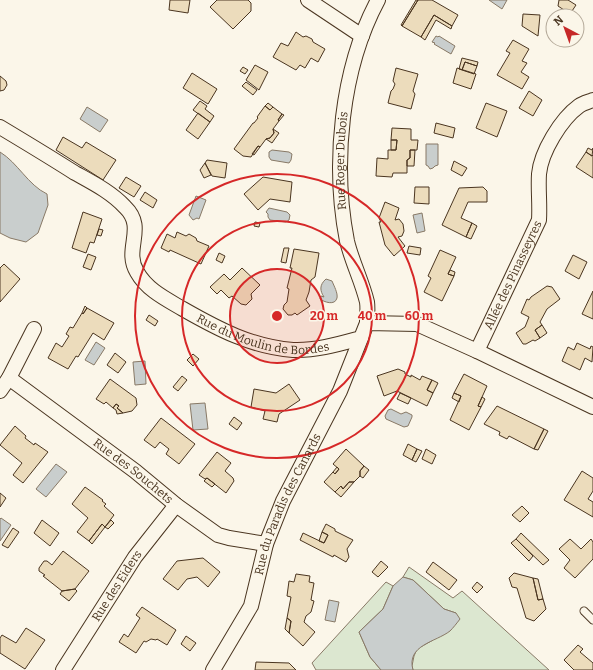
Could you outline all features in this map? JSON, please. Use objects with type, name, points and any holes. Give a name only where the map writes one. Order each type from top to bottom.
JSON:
[{"type":"street","points":[[308,0],[362,36]]},
{"type":"street","name":"Rue Roger Dubois","points":[[367,323],[367,303],[356,272],[348,241],[342,205],[340,164],[343,119],[350,81],[362,36],[378,0]]},
{"type":"street","name":"Allée des Pinasseyres","points":[[477,351],[539,220],[539,174],[541,160],[545,149],[569,114],[580,104],[593,100]]},
{"type":"street","name":"Rue du Moulin de Bordes","points":[[0,127],[105,190],[126,207],[136,226],[132,259],[136,271],[153,292],[214,327],[243,340],[272,347],[294,350],[308,349],[337,346],[361,338]]},
{"type":"street","points":[[361,338],[367,323],[417,324],[593,407]]},
{"type":"street","points":[[0,391],[9,378],[34,329]]},
{"type":"street","name":"Rue du Paradis des Canards","points":[[213,670],[251,606],[266,544],[282,501],[340,391],[361,338]]},
{"type":"street","name":"Rue des Souchets","points":[[9,378],[135,471],[176,505],[218,534],[229,538],[266,544]]},
{"type":"street","name":"Rue des Eiders","points":[[63,670],[135,557],[176,505]]},
{"type":"lane","points":[[584,611],[593,620]]},
{"type":"green space","points":[[409,567],[453,598],[462,591],[549,670],[413,670],[412,666],[417,649],[433,640],[456,613],[444,609],[413,580],[403,577]]},
{"type":"green space","points":[[386,582],[393,586],[383,609],[359,632],[370,657],[381,670],[316,670],[312,663]]},
{"type":"shaded area","points":[[489,0],[507,0],[502,9]]},
{"type":"shaded area","points":[[436,36],[439,36],[455,46],[451,54],[432,42]]},
{"type":"shaded area","points":[[87,107],[108,120],[100,132],[80,119]]},
{"type":"shaded area","points":[[426,144],[438,144],[438,165],[430,169],[426,165]]},
{"type":"shaded area","points":[[272,150],[289,152],[292,154],[291,160],[289,163],[271,160],[269,157],[269,152]]},
{"type":"shaded area","points":[[0,152],[34,185],[47,194],[48,205],[38,233],[26,242],[10,238],[0,233]]},
{"type":"shaded area","points":[[196,196],[206,200],[199,219],[197,218],[193,220],[189,215]]},
{"type":"shaded area","points":[[269,208],[287,212],[290,215],[289,220],[286,222],[270,220],[266,212]]},
{"type":"shaded area","points":[[422,213],[425,231],[417,233],[413,215]]},
{"type":"shaded area","points":[[326,279],[332,281],[337,294],[336,300],[332,303],[320,299],[321,296],[324,297],[321,288]]},
{"type":"shaded area","points":[[96,342],[105,348],[94,365],[85,360]]},
{"type":"shaded area","points":[[145,361],[146,384],[135,385],[133,362]]},
{"type":"shaded area","points":[[205,403],[208,429],[193,430],[190,404]]},
{"type":"shaded area","points":[[391,409],[401,414],[406,412],[412,415],[408,426],[404,427],[386,419],[385,416],[388,410]]},
{"type":"shaded area","points":[[56,464],[67,472],[46,497],[36,489]]},
{"type":"shaded area","points":[[1,518],[11,525],[0,541],[0,519]]},
{"type":"shaded area","points":[[403,577],[413,580],[444,609],[456,613],[460,619],[450,631],[424,645],[418,650],[414,655],[412,662],[413,670],[381,670],[370,657],[359,632],[383,609],[393,586]]},
{"type":"shaded area","points":[[329,600],[339,602],[335,622],[325,620]]},
{"type":"building","points":[[170,0],[190,0],[188,13],[169,10]]},
{"type":"building","points":[[217,0],[248,0],[251,3],[251,11],[233,29],[210,7]]},
{"type":"building","points":[[416,0],[418,0],[402,26],[401,25]]},
{"type":"building","points":[[418,0],[432,0],[458,15],[452,26],[434,15],[421,37],[402,26]]},
{"type":"building","points":[[559,0],[568,0],[576,5],[574,8],[561,8],[558,6]]},
{"type":"building","points":[[523,14],[540,15],[538,36],[522,26]]},
{"type":"building","points":[[434,15],[452,26],[451,29],[436,20],[425,40],[421,37]]},
{"type":"building","points":[[296,32],[303,37],[306,36],[312,39],[313,42],[325,49],[318,62],[311,58],[305,68],[300,65],[296,70],[273,57],[281,43],[288,46]]},
{"type":"building","points":[[513,40],[529,49],[522,61],[527,63],[521,72],[529,77],[522,89],[497,75],[510,53],[506,51]]},
{"type":"building","points":[[462,58],[478,62],[477,66],[465,62],[462,70],[459,69]]},
{"type":"building","points":[[465,62],[477,66],[474,74],[462,70]]},
{"type":"building","points":[[255,65],[268,72],[259,90],[246,80]]},
{"type":"building","points":[[243,67],[248,70],[245,74],[240,71]]},
{"type":"building","points":[[396,68],[418,74],[413,91],[415,94],[411,109],[388,103],[391,91],[395,84],[393,81]]},
{"type":"building","points":[[457,68],[476,74],[471,89],[453,83]]},
{"type":"building","points":[[192,73],[217,89],[208,104],[183,88]]},
{"type":"building","points":[[0,76],[6,81],[7,85],[4,90],[0,91]]},
{"type":"building","points":[[246,82],[257,90],[253,95],[242,86]]},
{"type":"building","points":[[529,91],[542,100],[533,116],[519,108]]},
{"type":"building","points":[[200,101],[207,106],[205,109],[214,116],[210,122],[193,110]]},
{"type":"building","points":[[268,103],[273,107],[270,110],[265,106]]},
{"type":"building","points":[[486,103],[507,111],[497,137],[476,128]]},
{"type":"building","points":[[265,106],[270,110],[273,107],[282,114],[273,129],[274,133],[270,138],[266,139],[260,147],[258,146],[251,157],[243,156],[234,149],[258,118],[257,117]]},
{"type":"building","points":[[198,113],[210,122],[198,139],[186,130]]},
{"type":"building","points":[[282,114],[284,115],[279,121],[278,120]]},
{"type":"building","points":[[436,123],[455,128],[453,138],[434,133]]},
{"type":"building","points":[[392,128],[411,129],[411,140],[418,140],[417,150],[410,150],[410,158],[407,160],[407,173],[393,173],[392,177],[376,176],[377,158],[388,159],[388,150],[396,150],[397,140],[391,140]]},
{"type":"building","points":[[273,129],[279,133],[272,143],[266,139],[270,138],[274,133]]},
{"type":"building","points":[[63,137],[82,148],[86,142],[116,160],[103,180],[56,150]]},
{"type":"building","points":[[391,140],[397,140],[396,150],[391,150]]},
{"type":"building","points":[[258,146],[260,147],[254,155],[252,154]]},
{"type":"building","points":[[588,148],[592,150],[593,148],[592,156],[586,152]]},
{"type":"building","points":[[410,150],[415,150],[414,166],[407,166],[407,160],[410,158]]},
{"type":"building","points":[[586,152],[592,156],[593,155],[593,178],[576,167]]},
{"type":"building","points":[[207,160],[227,163],[225,178],[212,176],[205,163]]},
{"type":"building","points":[[454,161],[467,168],[462,176],[451,170]]},
{"type":"building","points":[[205,163],[211,175],[204,178],[200,170]]},
{"type":"building","points":[[126,177],[141,186],[134,197],[119,188]]},
{"type":"building","points":[[263,177],[292,182],[290,202],[270,199],[258,210],[244,194]]},
{"type":"building","points":[[415,187],[429,187],[429,204],[414,203]]},
{"type":"building","points":[[483,187],[487,191],[487,202],[468,202],[461,218],[472,223],[466,237],[442,225],[459,188]]},
{"type":"building","points":[[145,192],[157,200],[153,208],[140,200]]},
{"type":"building","points":[[385,202],[399,208],[395,220],[399,219],[403,224],[404,231],[402,236],[398,237],[405,246],[394,256],[385,245],[379,222],[381,222],[379,218]]},
{"type":"building","points":[[83,212],[102,219],[94,243],[90,242],[86,253],[72,248]]},
{"type":"building","points":[[255,222],[260,223],[259,227],[254,226]]},
{"type":"building","points":[[472,223],[477,226],[471,239],[466,237]]},
{"type":"building","points":[[99,229],[103,230],[101,236],[97,235]]},
{"type":"building","points":[[177,232],[186,236],[189,234],[196,238],[197,241],[209,246],[201,264],[170,250],[169,252],[161,248],[167,234],[175,238]]},
{"type":"building","points":[[409,246],[421,248],[420,255],[407,253]]},
{"type":"building","points":[[284,248],[289,248],[286,263],[281,262]]},
{"type":"building","points":[[294,249],[319,253],[315,277],[311,280],[306,300],[310,306],[297,315],[295,313],[288,315],[283,309],[287,302],[289,289],[287,288],[292,268],[290,268]]},
{"type":"building","points":[[440,250],[456,257],[448,274],[454,276],[442,301],[424,292],[431,278],[428,276]]},
{"type":"building","points":[[219,253],[225,256],[222,263],[216,260]]},
{"type":"building","points":[[88,254],[96,257],[91,270],[83,267]]},
{"type":"building","points":[[573,255],[587,262],[579,279],[565,271]]},
{"type":"building","points":[[4,264],[20,279],[0,302],[0,268]]},
{"type":"building","points":[[242,268],[260,285],[251,294],[252,299],[246,305],[241,304],[232,296],[229,298],[221,290],[217,294],[210,287],[224,274],[230,280]]},
{"type":"building","points":[[450,270],[455,272],[454,276],[448,274]]},
{"type":"building","points":[[547,286],[552,287],[560,299],[547,309],[540,322],[542,325],[535,330],[540,338],[523,344],[516,333],[525,327],[529,317],[521,313],[527,299],[529,300]]},
{"type":"building","points":[[593,291],[593,319],[582,314]]},
{"type":"building","points":[[85,306],[87,308],[83,314],[82,313]]},
{"type":"building","points":[[87,308],[114,323],[104,340],[93,333],[78,357],[76,356],[68,369],[48,358],[56,343],[62,347],[69,336],[66,334],[70,327],[73,328],[82,313],[83,314]]},
{"type":"building","points":[[149,315],[158,321],[155,326],[146,320]]},
{"type":"building","points":[[542,325],[547,333],[540,338],[535,330]]},
{"type":"building","points":[[577,343],[590,349],[591,346],[593,347],[592,362],[585,358],[580,370],[562,361],[568,347],[574,350]]},
{"type":"building","points":[[115,353],[126,362],[118,373],[107,365]]},
{"type":"building","points":[[193,354],[199,359],[193,366],[187,360]]},
{"type":"building","points":[[398,369],[411,377],[411,375],[420,380],[422,376],[432,380],[427,390],[433,393],[427,406],[397,391],[384,396],[377,376]]},
{"type":"building","points":[[464,374],[487,386],[478,406],[481,407],[469,430],[450,420],[461,396],[454,393]]},
{"type":"building","points":[[182,376],[187,380],[178,391],[173,387]]},
{"type":"building","points":[[110,379],[136,398],[137,405],[132,411],[123,413],[117,408],[119,406],[116,404],[113,408],[106,402],[104,404],[96,399]]},
{"type":"building","points":[[432,380],[438,383],[433,393],[427,390]]},
{"type":"building","points":[[289,384],[300,400],[279,414],[277,422],[263,419],[265,411],[251,407],[254,389],[276,393]]},
{"type":"building","points":[[400,393],[411,398],[408,404],[397,399]]},
{"type":"building","points":[[454,393],[461,396],[459,402],[452,398]]},
{"type":"building","points":[[482,397],[485,399],[481,407],[478,406]]},
{"type":"building","points":[[116,404],[119,406],[117,408],[123,413],[117,414],[116,410],[113,408]]},
{"type":"building","points":[[497,406],[544,429],[534,449],[509,436],[507,439],[499,435],[500,432],[484,424]]},
{"type":"building","points":[[234,417],[242,423],[237,430],[229,424]]},
{"type":"building","points":[[161,418],[195,444],[179,464],[166,454],[169,449],[160,442],[155,448],[144,440]]},
{"type":"building","points":[[15,426],[26,436],[25,438],[34,445],[35,443],[48,452],[23,483],[13,475],[22,463],[0,445]]},
{"type":"building","points":[[544,429],[548,431],[538,450],[534,449]]},
{"type":"building","points":[[408,444],[417,449],[412,460],[403,455]]},
{"type":"building","points":[[346,449],[364,466],[360,471],[360,476],[354,482],[349,482],[343,489],[341,486],[335,492],[324,482],[333,472],[335,474],[339,469],[333,464]]},
{"type":"building","points":[[417,449],[422,451],[416,462],[412,460]]},
{"type":"building","points":[[426,449],[436,455],[432,464],[422,459]]},
{"type":"building","points":[[217,452],[231,463],[225,471],[233,478],[234,481],[226,493],[207,478],[205,479],[199,475]]},
{"type":"building","points":[[364,466],[369,470],[363,478],[360,476],[360,471]]},
{"type":"building","points":[[337,467],[339,469],[335,474],[333,472]]},
{"type":"building","points":[[582,471],[593,478],[593,491],[588,499],[593,502],[593,517],[564,500]]},
{"type":"building","points":[[207,478],[215,484],[212,487],[204,481]]},
{"type":"building","points":[[349,482],[354,482],[341,497],[335,492],[341,486],[343,489]]},
{"type":"building","points":[[85,487],[103,500],[102,501],[106,504],[104,506],[114,515],[105,527],[102,524],[89,541],[77,532],[88,518],[72,504]]},
{"type":"building","points":[[0,493],[6,498],[0,507]]},
{"type":"building","points":[[522,506],[529,513],[520,522],[512,515]]},
{"type":"building","points":[[42,520],[59,533],[50,546],[34,533]]},
{"type":"building","points":[[111,520],[114,523],[108,529],[105,527]]},
{"type":"building","points":[[102,524],[105,527],[92,544],[89,541]]},
{"type":"building","points":[[326,524],[335,529],[335,531],[353,540],[347,549],[349,557],[346,562],[300,540],[303,533],[324,543],[328,535],[322,532]]},
{"type":"building","points":[[13,528],[19,532],[8,548],[2,545]]},
{"type":"building","points":[[322,532],[328,535],[324,543],[319,541]]},
{"type":"building","points":[[521,533],[549,560],[543,565],[516,539]]},
{"type":"building","points":[[516,539],[533,556],[529,561],[511,543]]},
{"type":"building","points":[[570,539],[581,549],[591,539],[593,542],[593,559],[575,578],[564,568],[570,560],[559,549]]},
{"type":"building","points":[[63,551],[89,571],[75,589],[62,591],[43,576],[45,575],[39,571],[39,568],[44,561],[47,561],[52,565]]},
{"type":"building","points":[[203,558],[220,572],[208,587],[197,577],[187,579],[178,590],[163,579],[177,561]]},
{"type":"building","points":[[381,561],[388,567],[378,577],[372,572]]},
{"type":"building","points":[[433,562],[457,580],[449,590],[426,572]]},
{"type":"building","points":[[514,573],[533,578],[538,600],[543,599],[546,609],[534,621],[526,618],[517,588],[512,587],[509,578]]},
{"type":"building","points":[[296,574],[310,576],[309,582],[314,583],[311,600],[314,601],[311,612],[306,616],[304,622],[315,632],[303,646],[289,633],[291,621],[287,618],[291,597],[287,596],[289,581],[294,582]]},
{"type":"building","points":[[533,578],[538,579],[543,599],[538,600]]},
{"type":"building","points":[[477,582],[483,587],[477,593],[472,588]]},
{"type":"building","points":[[75,589],[77,591],[69,601],[60,594],[62,591]]},
{"type":"building","points":[[142,607],[176,630],[167,645],[157,639],[151,639],[146,642],[144,641],[136,653],[119,642],[124,634],[128,637],[140,618],[136,615]]},
{"type":"building","points":[[287,618],[291,621],[289,633],[285,629]]},
{"type":"building","points":[[26,628],[45,640],[25,669],[0,653],[0,638],[2,635],[16,643]]},
{"type":"building","points":[[186,636],[196,643],[190,651],[181,644]]},
{"type":"building","points":[[578,645],[583,649],[580,652],[593,663],[593,670],[574,670],[564,660]]},
{"type":"building","points":[[256,662],[289,663],[296,670],[255,670]]}]
